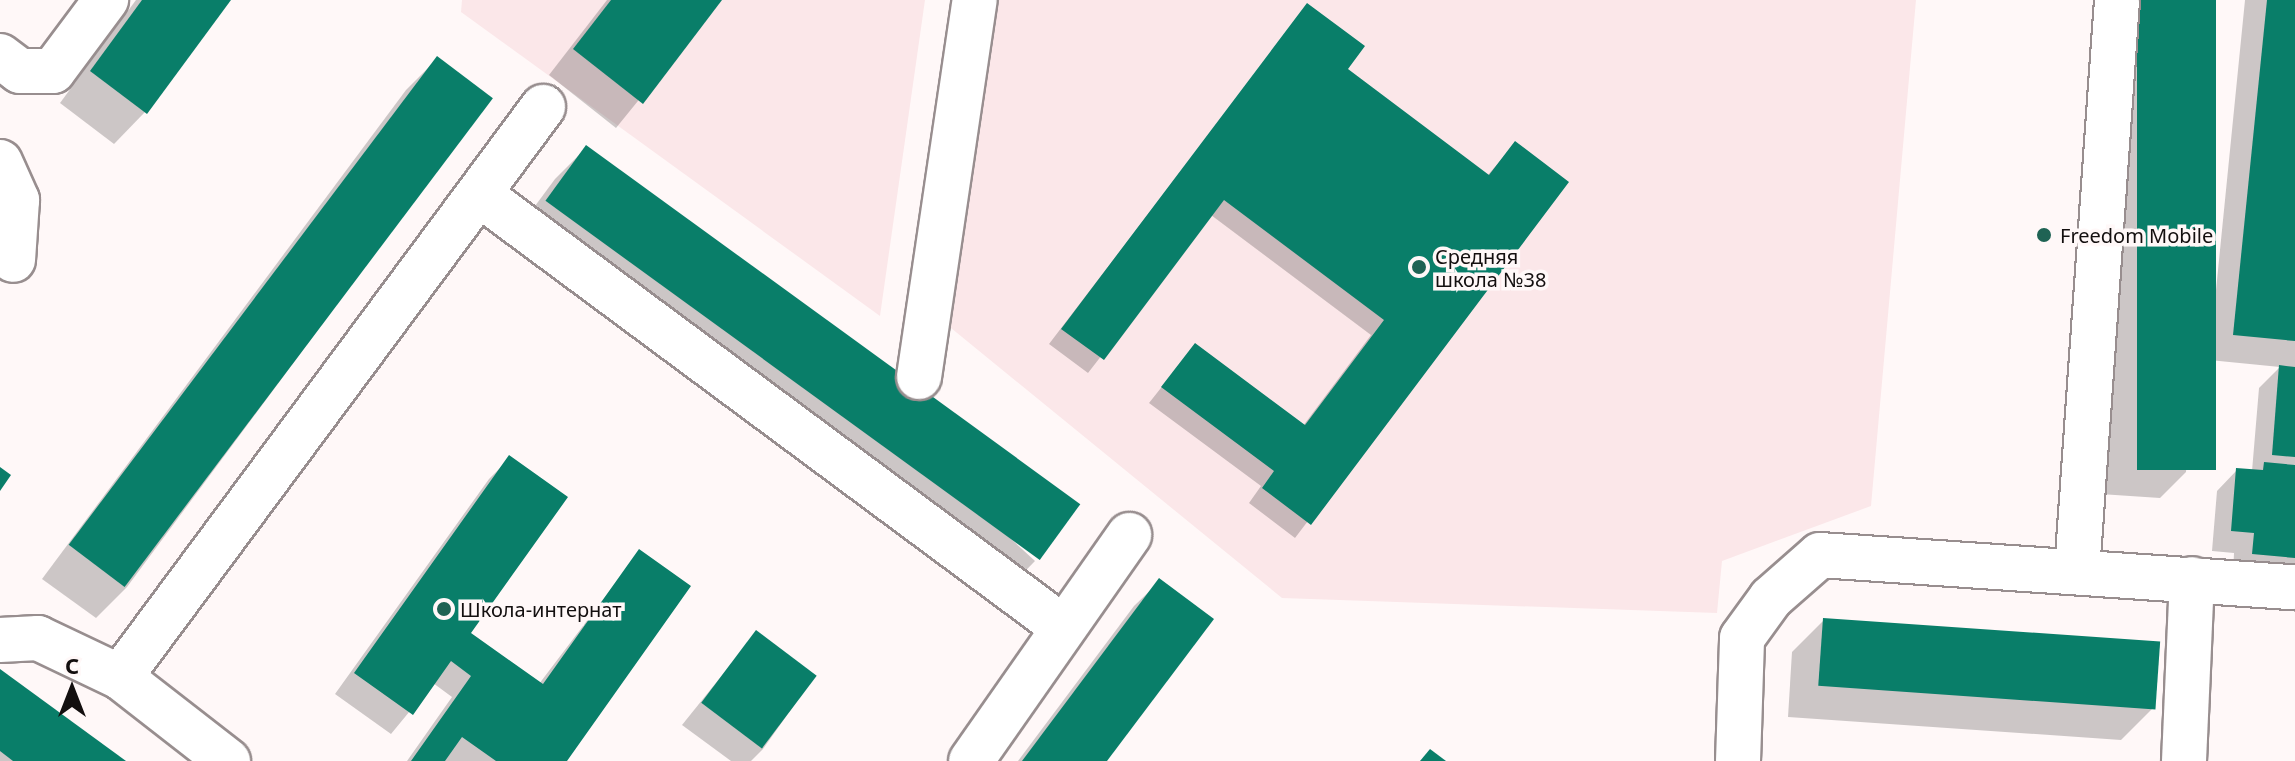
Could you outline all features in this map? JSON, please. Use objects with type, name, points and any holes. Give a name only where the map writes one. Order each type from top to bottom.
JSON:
[{"type":"lane","points":[[0,56],[20,71],[53,71],[106,0]]},
{"type":"lane","points":[[919,377],[975,0]]},
{"type":"lane","points":[[2077,571],[2117,0]]},
{"type":"lane","points":[[120,677],[543,107]]},
{"type":"lane","points":[[0,162],[17,200],[13,260]]},
{"type":"lane","points":[[479,194],[1064,628]]},
{"type":"lane","points":[[971,761],[1129,535]]},
{"type":"lane","points":[[1738,761],[1742,638],[1771,598],[1820,555],[2295,587]]},
{"type":"lane","points":[[2184,761],[2192,579]]},
{"type":"lane","points":[[0,640],[38,638],[120,677],[228,761]]},
{"type":"shaded area","points":[[462,0],[925,0],[880,316],[461,12]]},
{"type":"shaded area","name":"Средняя школа №38","points":[[991,0],[1916,0],[1871,506],[1722,561],[1717,613],[1282,598],[940,319]]},
{"type":"building","points":[[142,0],[231,0],[147,114],[90,71]]},
{"type":"building","points":[[611,0],[722,0],[643,104],[573,49]]},
{"type":"building","points":[[2137,0],[2216,0],[2216,470],[2137,470]]},
{"type":"building","points":[[2267,0],[2295,0],[2295,341],[2233,335]]},
{"type":"building","name":"Средняя школа №38","points":[[1307,3],[1365,46],[1348,69],[1489,175],[1515,141],[1569,182],[1311,525],[1262,488],[1274,471],[1161,387],[1195,343],[1305,425],[1384,320],[1224,200],[1104,360],[1061,329]]},
{"type":"building","points":[[437,56],[493,98],[125,587],[69,545]]},
{"type":"building","points":[[586,145],[1080,504],[1040,560],[545,201]]},
{"type":"building","points":[[2279,365],[2295,367],[2295,457],[2272,455]]},
{"type":"building","name":"Школа-интернат","points":[[509,455],[568,497],[471,633],[543,684],[639,549],[691,586],[567,761],[496,761],[462,737],[445,761],[411,761],[471,676],[451,661],[413,715],[354,673]]},
{"type":"building","points":[[2264,462],[2295,465],[2295,558],[2252,554],[2254,533],[2231,531],[2236,468],[2263,470]]},
{"type":"building","points":[[0,467],[11,475],[0,491]]},
{"type":"building","points":[[1159,578],[1214,619],[1107,761],[1022,761]]},
{"type":"building","points":[[1823,618],[2160,642],[2155,709],[1818,686]]},
{"type":"building","points":[[756,630],[817,676],[762,748],[701,703]]},
{"type":"building","points":[[0,669],[126,761],[13,761],[0,751]]},
{"type":"building","points":[[1430,749],[1446,761],[1420,761]]},
{"type":"place","name":"Freedom Mobile","points":[[2044,235]]},
{"type":"place","name":"Средняя школа №38","points":[[1419,267]]},
{"type":"place","name":"Школа-интернат","points":[[444,609]]}]
